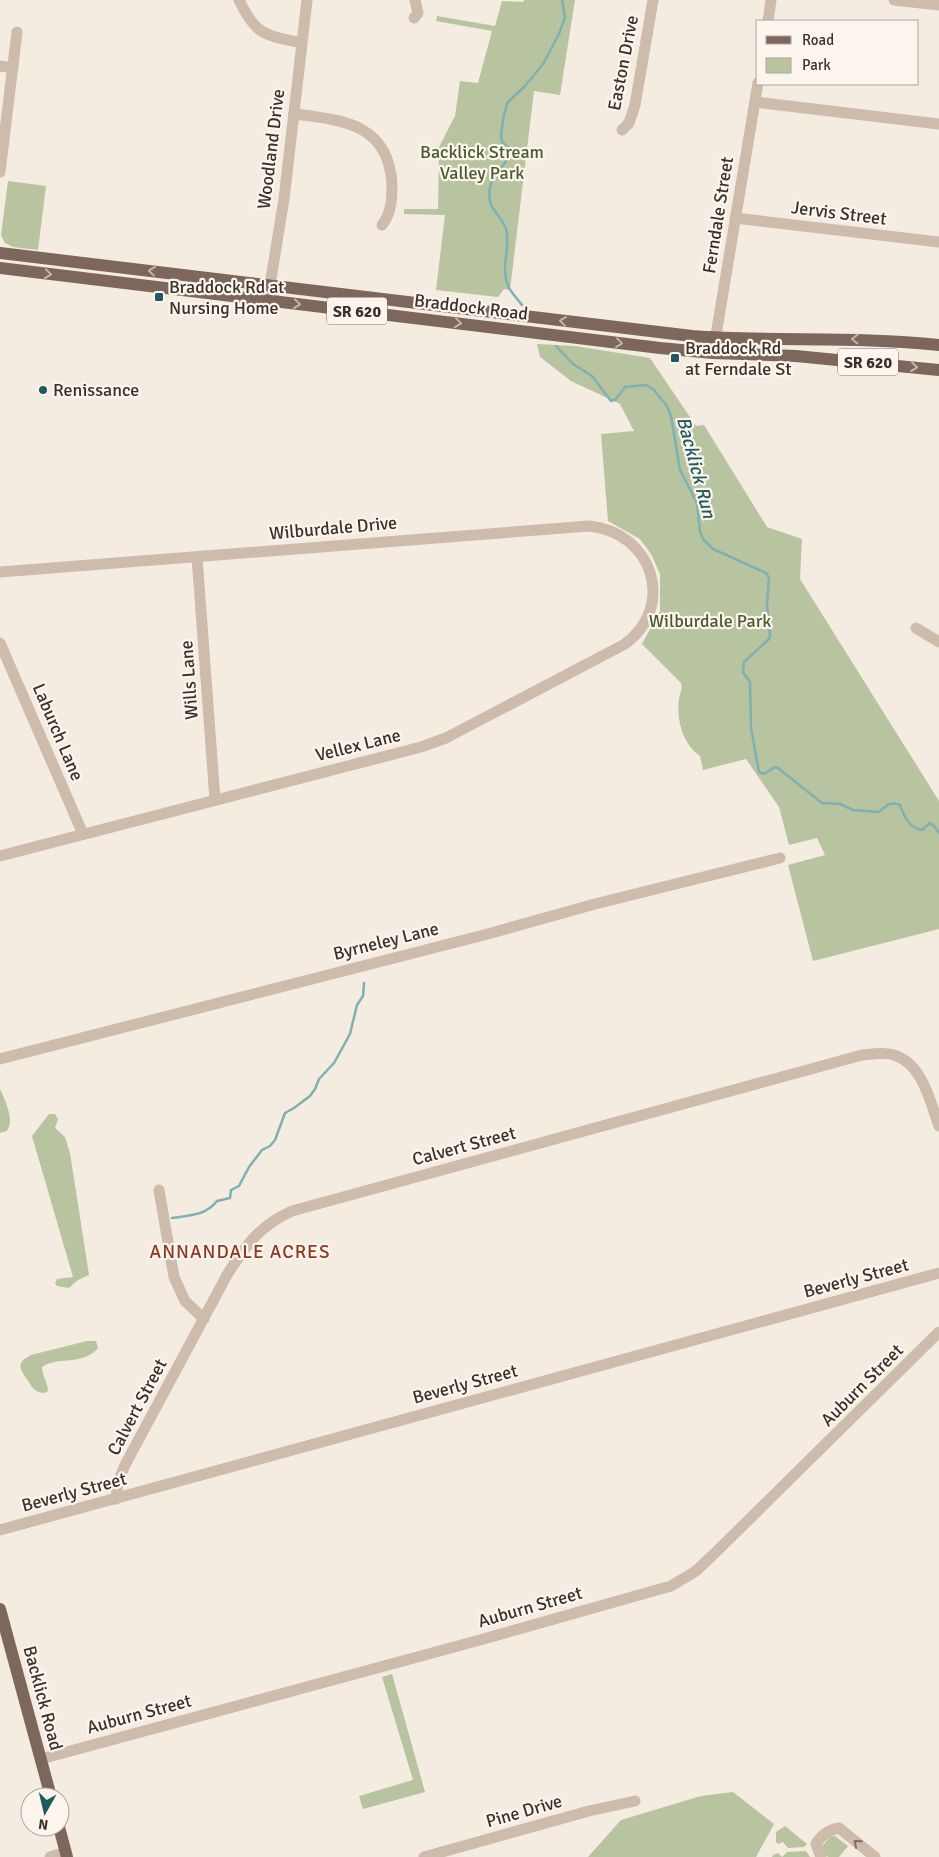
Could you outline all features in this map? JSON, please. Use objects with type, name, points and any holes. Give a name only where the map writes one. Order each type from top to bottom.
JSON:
[{"type":"main road","name":"Braddock Road","points":[[0,253],[716,338],[870,339],[939,345]]},
{"type":"main road","name":"Braddock Road","points":[[0,268],[714,353],[796,356],[939,370]]},
{"type":"main road","name":"Backlick Road","points":[[0,1609],[48,1787]]},
{"type":"main road","points":[[62,1837],[67,1854]]},
{"type":"street","points":[[239,0],[248,20],[263,33],[302,43]]},
{"type":"street","name":"Woodland Drive","points":[[275,301],[270,285],[284,199],[307,0]]},
{"type":"street","points":[[414,18],[418,13],[415,0]]},
{"type":"street","name":"Easton Drive","points":[[622,130],[629,123],[635,105],[653,0]]},
{"type":"street","points":[[768,20],[771,0]]},
{"type":"street","points":[[894,0],[939,6]]},
{"type":"street","points":[[0,172],[17,32]]},
{"type":"street","points":[[0,66],[13,68]]},
{"type":"street","name":"Ferndale Street","points":[[714,353],[758,85]]},
{"type":"street","points":[[755,102],[939,124]]},
{"type":"street","points":[[294,114],[342,120],[353,124],[363,130],[379,145],[390,167],[392,194],[388,218],[382,225]]},
{"type":"street","name":"Jervis Street","points":[[736,218],[939,242]]},
{"type":"street","name":"Wilburdale Drive","points":[[0,572],[589,526],[611,530],[622,536],[639,551],[650,570]]},
{"type":"street","name":"Wills Lane","points":[[197,557],[215,800]]},
{"type":"street","name":"Vellex Lane","points":[[0,856],[421,747],[455,734],[625,644],[640,630],[650,610],[653,587],[650,570]]},
{"type":"street","points":[[916,628],[939,642]]},
{"type":"street","name":"Laburch Lane","points":[[0,643],[83,834]]},
{"type":"street","name":"Byrneley Lane","points":[[0,1059],[484,935],[595,904],[780,858]]},
{"type":"street","name":"Calvert Street","points":[[116,1499],[118,1482],[125,1466],[244,1248],[266,1225],[292,1211],[842,1060],[877,1054],[895,1056],[911,1065],[922,1081],[939,1126]]},
{"type":"street","points":[[159,1190],[174,1277],[185,1301],[204,1319]]},
{"type":"street","name":"Beverly Street","points":[[0,1530],[939,1273]]},
{"type":"street","name":"Auburn Street","points":[[41,1759],[672,1586],[696,1571],[715,1553],[939,1332]]},
{"type":"street","name":"Pine Drive","points":[[424,1857],[458,1852],[589,1811],[635,1801]]},
{"type":"street","points":[[821,1857],[817,1848],[818,1840],[829,1831],[839,1828],[875,1857]]},
{"type":"street","points":[[50,1857],[67,1854]]},
{"type":"green space","name":"Backlick Stream Valley Park","points":[[524,0],[575,0],[560,95],[534,91],[510,290],[504,289],[498,297],[436,290],[445,215],[404,214],[404,209],[438,209],[439,147],[455,116],[460,81],[478,83],[492,31],[436,21],[437,16],[495,26],[502,1],[523,2]]},
{"type":"green space","points":[[8,181],[46,186],[38,250],[13,247],[5,243],[1,235]]},
{"type":"green space","name":"Wilburdale Park","points":[[537,344],[575,346],[650,358],[696,426],[704,425],[767,527],[802,539],[800,579],[939,801],[939,929],[813,961],[788,865],[825,855],[817,838],[789,845],[779,807],[746,759],[703,770],[700,756],[689,745],[682,731],[678,707],[681,683],[642,644],[660,611],[660,574],[651,554],[640,539],[608,521],[601,434],[634,431],[620,404],[571,381],[540,357]]},
{"type":"green space","points":[[0,1089],[10,1121],[7,1131],[0,1133]]},
{"type":"green space","points":[[49,1114],[55,1114],[58,1119],[55,1128],[65,1137],[70,1153],[89,1275],[78,1280],[69,1288],[57,1286],[55,1283],[57,1279],[73,1277],[32,1136]]},
{"type":"green space","points":[[87,1341],[96,1341],[98,1348],[92,1354],[78,1359],[55,1362],[42,1367],[48,1391],[44,1393],[34,1389],[21,1370],[23,1361],[31,1355]]},
{"type":"green space","points":[[392,1674],[425,1792],[363,1809],[359,1796],[413,1780],[382,1677]]},
{"type":"green space","points":[[733,1792],[774,1824],[756,1857],[588,1857],[621,1820],[701,1796]]},
{"type":"green space","points":[[785,1826],[807,1844],[804,1847],[788,1848],[783,1842],[778,1844],[776,1842],[776,1832]]},
{"type":"green space","points":[[835,1836],[848,1846],[839,1857],[828,1857],[823,1852],[823,1845],[830,1837]]},
{"type":"green space","points":[[806,1851],[810,1857],[782,1857],[787,1852]]},
{"type":"green space","points":[[778,1853],[782,1857],[772,1857]]},
{"type":"waterway","name":"Backlick Run","points":[[522,305],[511,292],[505,276],[506,229],[490,201],[490,187],[511,150],[502,142],[501,134],[508,102],[525,86],[543,64],[559,34],[565,17],[562,0]]},
{"type":"waterway","name":"Backlick Run","points":[[556,346],[573,364],[592,376],[611,401],[616,399],[625,387],[646,385],[653,389],[667,406],[671,416],[680,470],[697,503],[700,532],[703,539],[713,549],[766,573],[769,578],[767,605],[770,636],[744,662],[743,672],[750,682],[751,728],[759,772],[764,774],[775,767],[778,768],[822,803],[840,804],[853,810],[879,812],[889,804],[900,805],[905,817],[914,827],[922,830],[930,823],[939,833]]},
{"type":"waterway","points":[[172,1218],[202,1212],[217,1201],[230,1198],[231,1190],[239,1186],[249,1167],[262,1150],[270,1146],[275,1140],[285,1113],[310,1096],[319,1079],[334,1063],[350,1034],[357,1005],[363,996],[364,983]]},
{"type":"place","name":"Braddock Rd at Nursing Home","points":[[159,297]]},
{"type":"place","name":"Braddock Rd at Ferndale St","points":[[675,358]]},
{"type":"place","name":"Renissance","points":[[43,390]]},
{"type":"district","name":"ANNANDALE ACRES","points":[[240,1251]]}]
